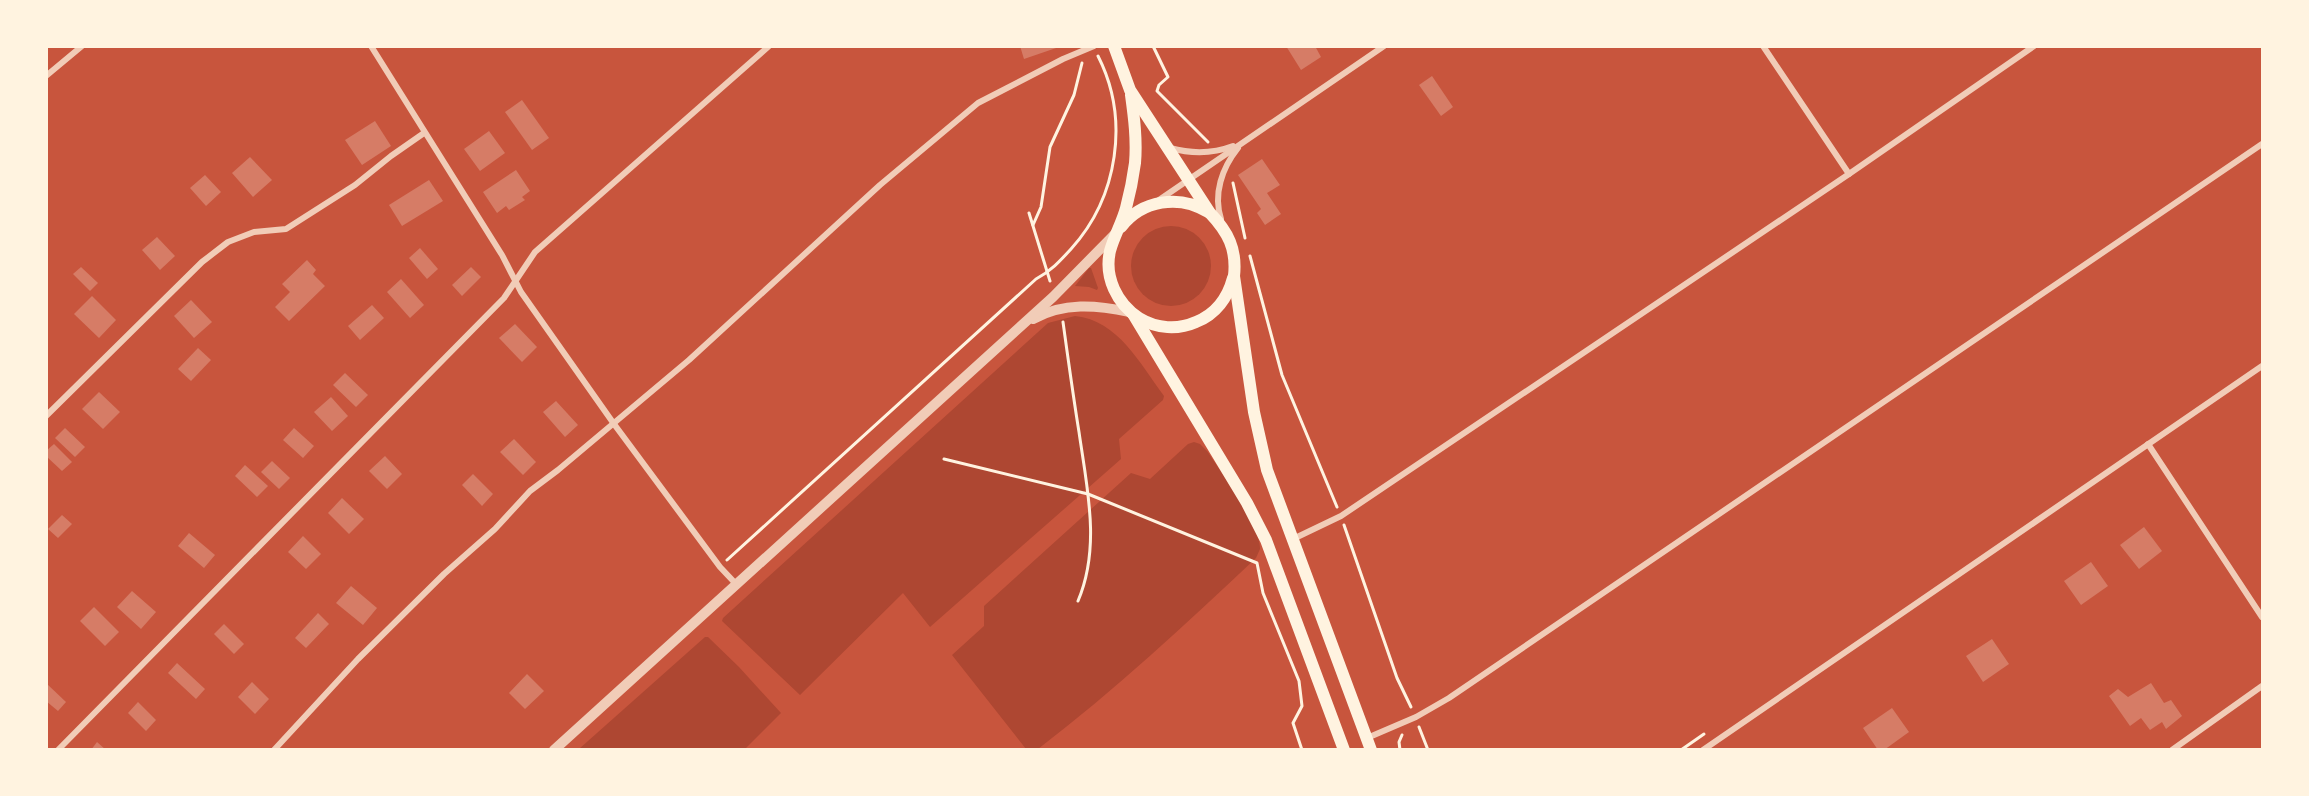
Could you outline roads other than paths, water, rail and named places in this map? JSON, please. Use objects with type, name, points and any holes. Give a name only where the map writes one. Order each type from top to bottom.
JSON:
[{"type":"main road","points":[[1114,46],[1130,90],[1210,213],[1223,227],[1233,246],[1234,276],[1254,412],[1267,470],[1369,744]]},
{"type":"main road","points":[[1130,90],[1135,161],[1132,184],[1110,252],[1109,271],[1114,289],[1247,503],[1266,540],[1344,750]]},
{"type":"main road","points":[[1119,230],[1134,214],[1154,204],[1179,201],[1195,205],[1210,213]]},
{"type":"main road","points":[[1131,313],[1165,327],[1177,327],[1199,321],[1209,315],[1225,298],[1234,276]]},
{"type":"street","points":[[46,75],[82,46]]},
{"type":"street","points":[[371,46],[551,335],[720,567],[736,584]]},
{"type":"street","points":[[58,750],[504,298],[535,252],[769,46]]},
{"type":"street","points":[[1154,204],[1384,46]]},
{"type":"street","points":[[1763,46],[1849,174]]},
{"type":"street","points":[[1292,539],[1341,516],[1849,174],[2034,46]]},
{"type":"street","points":[[274,750],[358,659],[444,574],[495,529],[530,491],[689,360],[880,185],[978,103],[1063,58],[1094,47]]},
{"type":"street","points":[[46,416],[202,262],[228,242],[254,232],[286,229],[355,185],[424,133]]},
{"type":"street","points":[[1167,147],[1183,152],[1216,152],[1248,140]]},
{"type":"street","points":[[1223,227],[1218,203],[1221,178],[1231,157],[1248,140]]},
{"type":"street","points":[[1369,744],[1449,698],[2262,144]]},
{"type":"street","points":[[555,750],[1053,297],[1119,230]]},
{"type":"street","points":[[1022,325],[1040,315],[1059,309],[1094,305],[1131,313]]},
{"type":"street","points":[[1702,750],[2262,366]]},
{"type":"street","points":[[2148,444],[2262,617]]},
{"type":"street","points":[[2172,750],[2262,687]]}]
